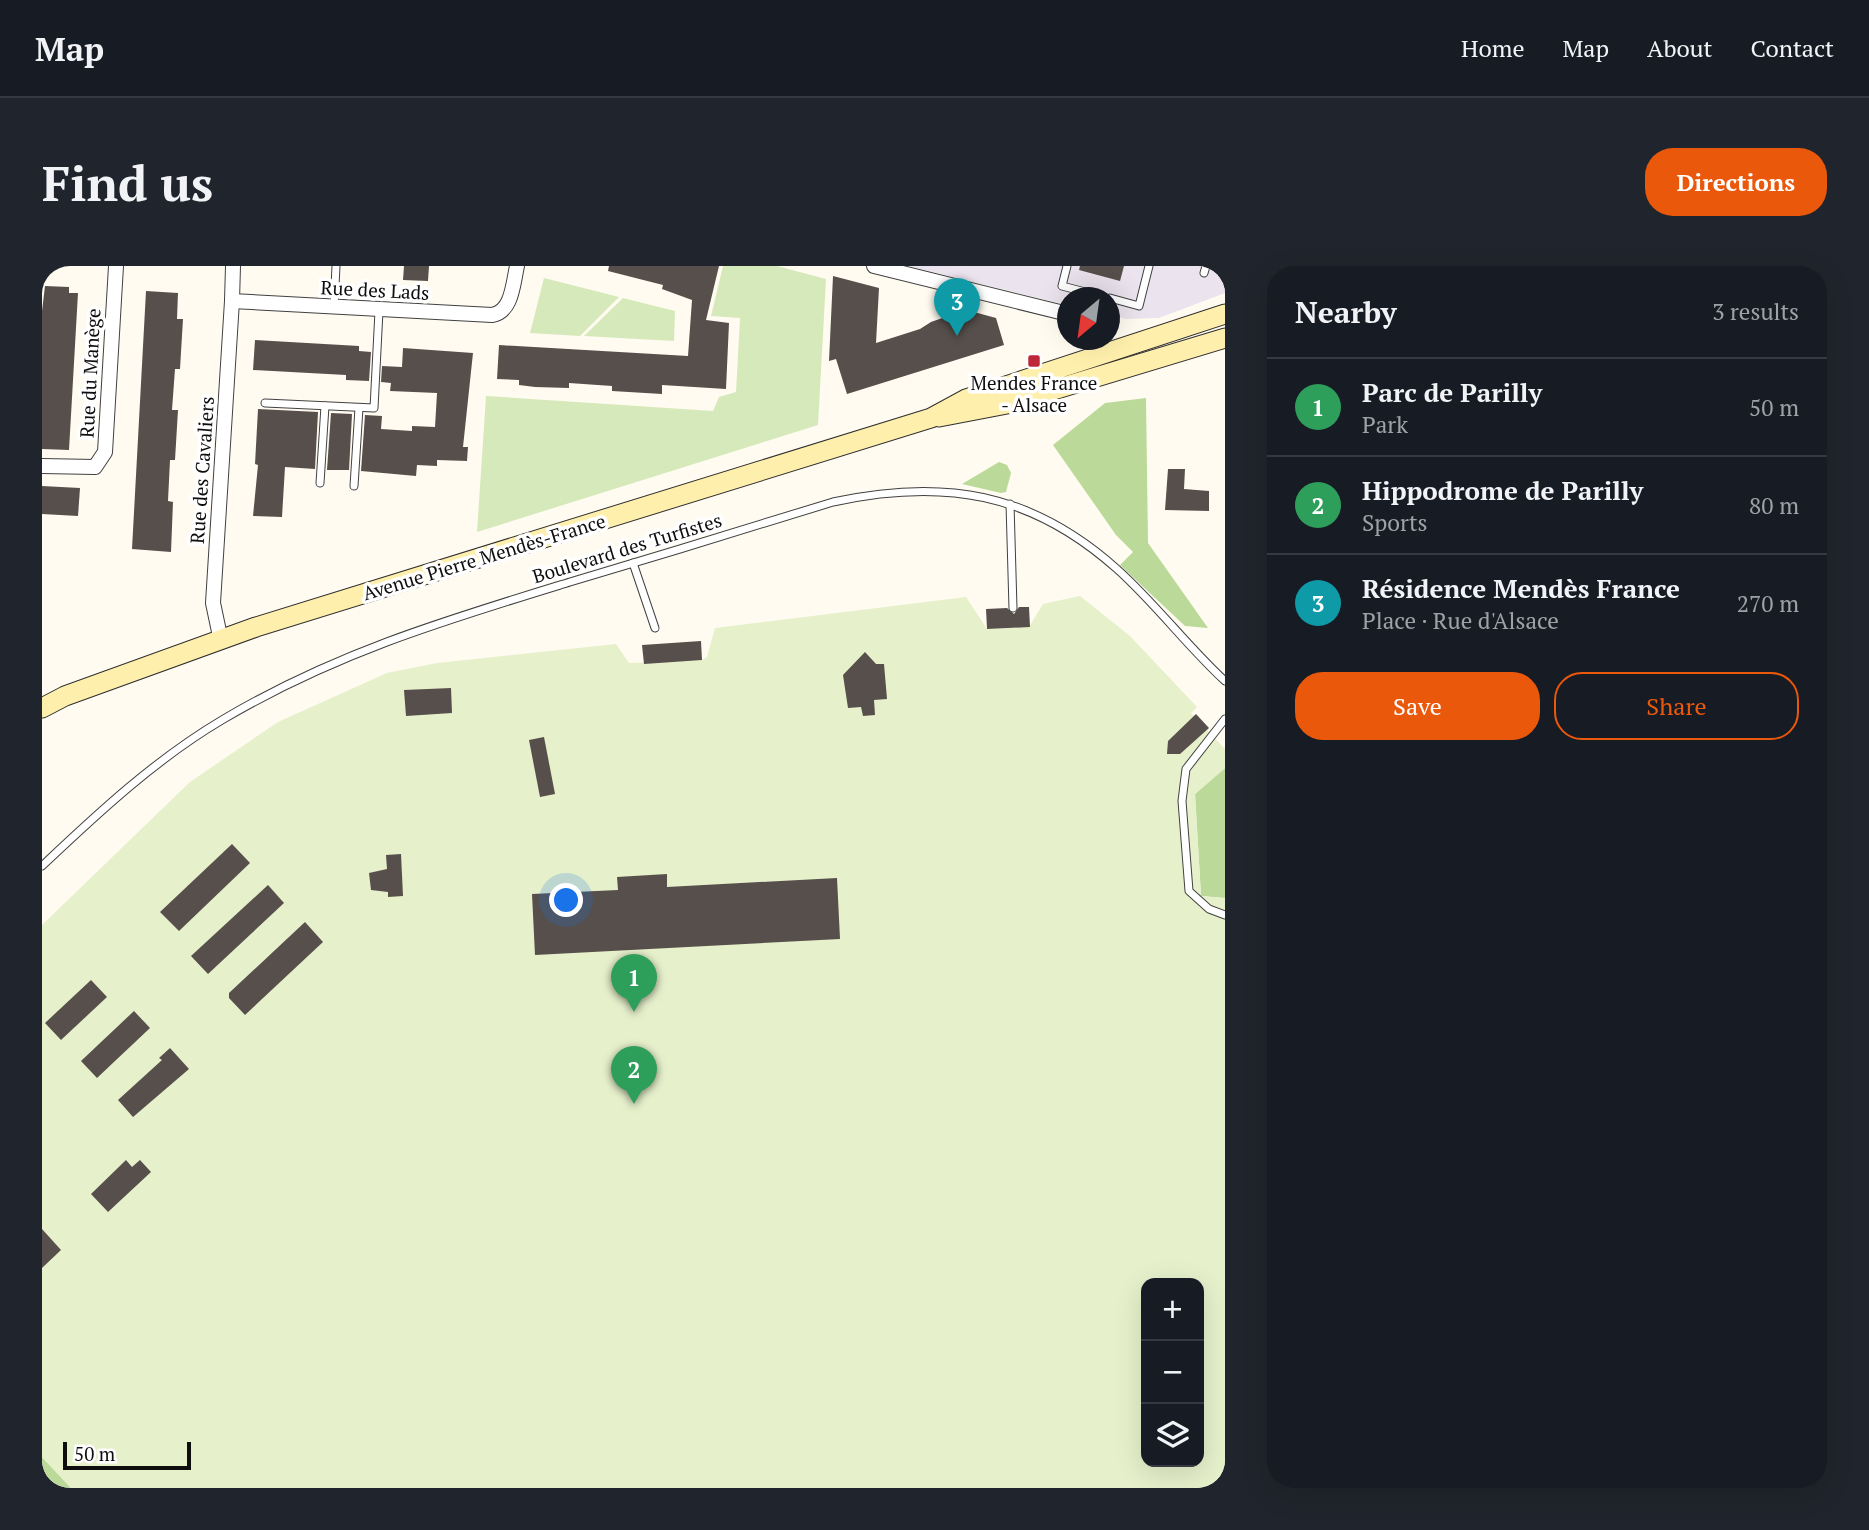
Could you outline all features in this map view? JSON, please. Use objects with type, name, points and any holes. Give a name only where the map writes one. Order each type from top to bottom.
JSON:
[{"type":"main road","points":[[1120,341],[1224,313]]},
{"type":"main road","points":[[967,407],[1225,338]]},
{"type":"main road","points":[[967,407],[1096,350]]},
{"type":"main road","name":"Avenue Pierre Mendès-France","points":[[42,708],[65,696],[220,641],[967,407]]},
{"type":"street","name":"Rue du Manège","points":[[42,466],[95,467],[104,452],[116,266]]},
{"type":"street","points":[[232,301],[233,266]]},
{"type":"street","name":"Rue des Lads","points":[[232,301],[379,311],[500,314],[507,307],[517,266]]},
{"type":"street","points":[[874,266],[1057,311]]},
{"type":"street","name":"Rue des Cavaliers","points":[[220,641],[213,603],[232,301]]},
{"type":"lane","points":[[334,308],[336,266]]},
{"type":"lane","points":[[1065,287],[1062,286],[1068,266]]},
{"type":"lane","points":[[1120,301],[1139,306],[1149,266]]},
{"type":"lane","points":[[265,402],[374,408],[379,311]]},
{"type":"lane","points":[[320,483],[326,406]]},
{"type":"lane","points":[[354,486],[359,408]]},
{"type":"lane","name":"Boulevard des Turfistes","points":[[42,866],[157,766],[222,720],[302,676],[371,646],[440,621],[833,502],[873,494],[923,490],[975,494],[1010,503],[1076,538],[1116,568],[1165,617],[1187,646],[1225,681]]},
{"type":"lane","points":[[1010,503],[1013,608]]},
{"type":"lane","points":[[632,563],[655,628]]},
{"type":"lane","points":[[1225,719],[1186,769],[1182,801],[1189,891],[1209,909],[1225,915]]},
{"type":"shaded area","points":[[908,266],[1225,266],[1225,293],[1159,318],[1120,318],[1120,287],[1057,287],[1057,303]]},
{"type":"green space","points":[[723,266],[777,266],[826,279],[818,425],[477,532],[486,396],[713,411],[719,397],[736,392],[740,318],[711,316]]},
{"type":"green space","points":[[544,278],[619,297],[580,336],[530,333]]},
{"type":"green space","points":[[623,298],[675,311],[674,341],[584,336]]},
{"type":"green space","points":[[1146,398],[1148,543],[1208,628],[1185,626],[1120,565],[1133,552],[1116,535],[1053,445],[1105,403]]},
{"type":"green space","points":[[999,462],[1007,465],[1011,473],[1006,492],[962,484]]},
{"type":"green space","points":[[1080,596],[1130,636],[1197,707],[1191,713],[1225,749],[1225,768],[1195,794],[1201,896],[1225,898],[1225,1488],[71,1488],[42,1457],[42,925],[190,782],[278,722],[387,673],[437,663],[616,644],[629,663],[702,660],[707,657],[715,628],[966,597],[987,629],[1029,627],[1043,604]]},
{"type":"green space","points":[[1225,768],[1225,898],[1201,896],[1195,794]]},
{"type":"green space","points":[[42,1457],[71,1488],[42,1488]]},
{"type":"building","points":[[404,266],[429,266],[428,281],[403,280]]},
{"type":"building","points":[[609,266],[719,266],[706,320],[729,323],[726,389],[662,385],[662,394],[612,391],[612,386],[569,383],[569,388],[535,387],[519,385],[519,380],[497,379],[499,345],[688,356],[692,300],[662,289],[663,285],[608,271]]},
{"type":"building","points":[[1080,266],[1124,266],[1120,281],[1079,270]]},
{"type":"building","points":[[833,276],[879,288],[876,343],[920,329],[948,316],[950,320],[974,312],[996,318],[1004,345],[847,394],[836,359],[829,361]]},
{"type":"building","points":[[45,286],[69,287],[69,293],[78,293],[69,450],[42,449],[42,311]]},
{"type":"building","points":[[146,291],[178,293],[177,319],[183,319],[180,369],[175,369],[172,410],[178,410],[175,460],[170,460],[168,501],[173,502],[171,552],[132,549]]},
{"type":"building","points":[[255,340],[359,346],[359,351],[371,352],[369,381],[346,380],[346,375],[253,370]]},
{"type":"building","points":[[403,348],[473,353],[463,447],[468,447],[467,461],[437,460],[437,466],[417,465],[416,476],[361,471],[365,415],[382,416],[381,429],[412,431],[412,426],[435,427],[437,393],[390,391],[391,383],[381,382],[382,366],[402,367]]},
{"type":"building","points":[[258,409],[318,412],[315,469],[285,467],[282,517],[253,516],[258,465],[255,464]]},
{"type":"building","points":[[331,413],[352,414],[349,470],[327,470]]},
{"type":"building","points":[[1168,469],[1185,469],[1184,489],[1209,491],[1209,511],[1165,510]]},
{"type":"building","points":[[42,486],[80,488],[78,516],[42,514]]},
{"type":"building","points":[[1019,607],[1029,607],[1030,627],[987,629],[986,609],[1007,608],[1014,614]]},
{"type":"building","points":[[701,641],[702,660],[644,664],[642,645]]},
{"type":"building","points":[[865,652],[876,664],[884,664],[887,699],[874,700],[875,715],[863,716],[861,707],[848,708],[843,675]]},
{"type":"building","points":[[451,688],[452,713],[406,716],[404,690]]},
{"type":"building","points":[[1196,714],[1209,728],[1180,754],[1167,754],[1168,741]]},
{"type":"building","points":[[544,737],[555,794],[540,797],[529,740]]},
{"type":"building","points":[[232,844],[250,863],[179,931],[160,912]]},
{"type":"building","points":[[401,854],[403,896],[388,897],[388,892],[371,890],[369,873],[387,869],[386,855]]},
{"type":"building","points":[[667,874],[667,887],[837,878],[840,939],[535,955],[532,894],[618,890],[617,877]]},
{"type":"building","points":[[268,885],[284,903],[208,974],[191,956]]},
{"type":"building","points":[[305,922],[323,942],[245,1015],[229,998],[229,993]]},
{"type":"building","points":[[91,980],[107,997],[61,1040],[45,1023]]},
{"type":"building","points":[[134,1011],[150,1028],[97,1078],[81,1061]]},
{"type":"building","points":[[170,1048],[189,1069],[133,1117],[118,1100],[162,1060],[159,1058]]},
{"type":"building","points":[[126,1160],[132,1167],[140,1160],[151,1172],[108,1212],[91,1194]]},
{"type":"building","points":[[42,1229],[61,1250],[42,1268]]},
{"type":"place","name":"Résidence Mendès France","points":[[957,336]]},
{"type":"place","name":"Mendes France - Alsace","points":[[1034,361]]},
{"type":"place","name":"Parc de Parilly","points":[[634,1012]]},
{"type":"place","name":"Hippodrome de Parilly","points":[[634,1104]]}]
